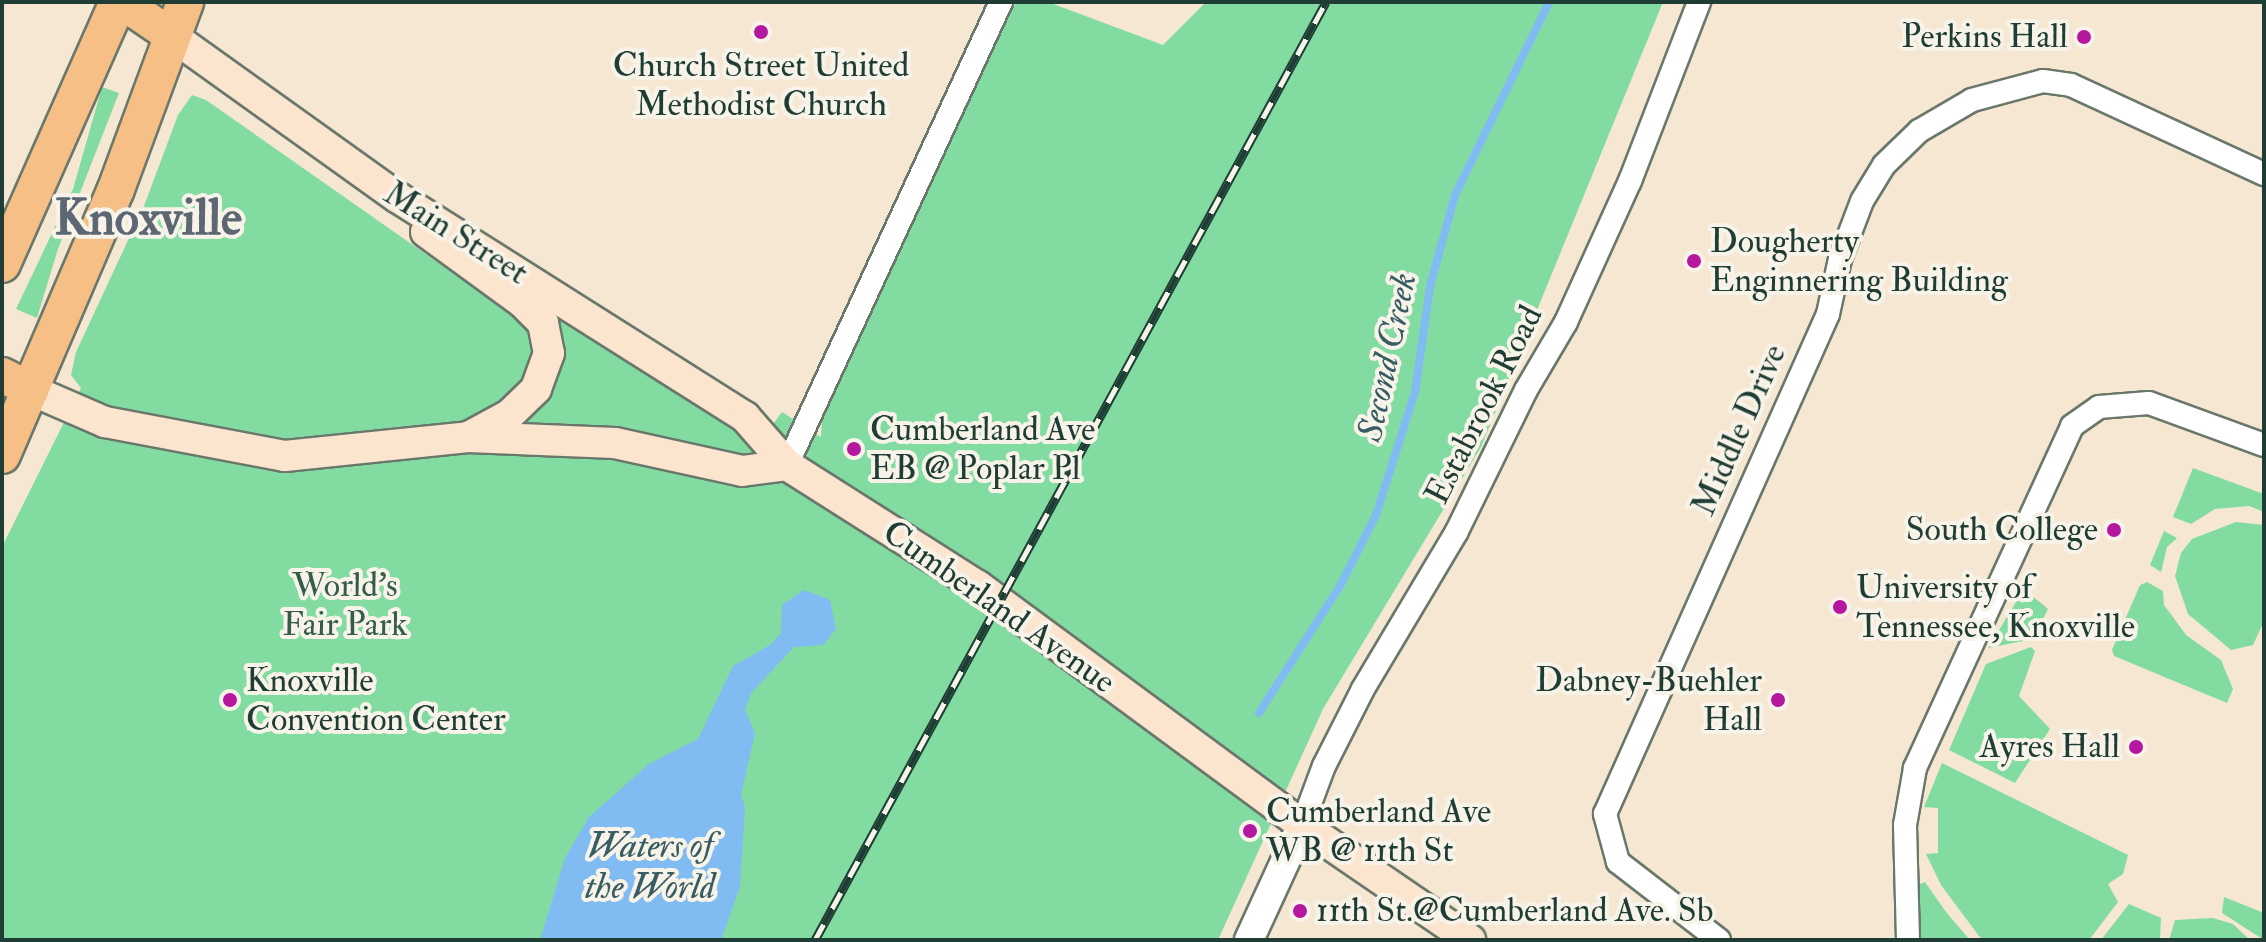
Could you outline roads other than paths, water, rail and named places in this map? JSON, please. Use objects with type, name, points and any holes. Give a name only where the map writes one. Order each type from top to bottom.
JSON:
[{"type":"highway","points":[[2,264],[120,2]]},
{"type":"highway","points":[[2,455],[16,382],[116,189],[185,2]]},
{"type":"main road","name":"Main Street","points":[[120,2],[397,197],[745,417],[787,465]]},
{"type":"main road","points":[[397,197],[431,239],[522,302],[543,323],[549,353],[536,389],[509,415],[468,437]]},
{"type":"main road","points":[[16,382],[105,422],[285,456],[468,437],[615,443],[742,471],[787,465]]},
{"type":"main road","name":"Cumberland Avenue","points":[[787,465],[978,586],[1302,825],[1470,940]]},
{"type":"street","points":[[787,465],[1001,2]]},
{"type":"street","name":"Estabrook Road","points":[[1302,825],[1324,766],[1363,689],[1456,533],[1526,390],[1566,322],[1630,181],[1699,2]]},
{"type":"street","name":"Middle Drive","points":[[1719,940],[1618,862],[1605,814],[1828,314],[1840,259],[1862,201],[1884,165],[1919,131],[1972,100],[2043,81],[2071,85],[2259,172]]},
{"type":"street","points":[[1908,940],[1905,825],[1915,768],[2072,426],[2099,407],[2149,403],[2264,445]]},
{"type":"street","points":[[1249,940],[1302,825]]},
{"type":"water","name":"Waters of the World","points":[[804,590],[830,600],[836,629],[823,645],[794,647],[751,693],[745,710],[755,733],[741,795],[745,807],[740,887],[721,940],[540,940],[565,858],[589,817],[649,764],[698,739],[733,666],[770,645],[781,633],[782,605]]},
{"type":"waterway","name":"Second Creek","points":[[1259,713],[1340,586],[1376,515],[1415,392],[1430,286],[1455,195],[1549,2]]},
{"type":"railway","points":[[815,940],[1326,2]]},
{"type":"place","name":"Church Street United Methodist Church","points":[[761,32]]},
{"type":"place","name":"Perkins Hall","points":[[2084,37]]},
{"type":"place","name":"Dougherty Enginnering Building","points":[[1694,261]]},
{"type":"place","name":"Cumberland Ave EB @ Poplar Pl","points":[[854,449]]},
{"type":"place","name":"South College","points":[[2114,530]]},
{"type":"place","name":"University of Tennessee, Knoxville","points":[[1840,607]]},
{"type":"place","name":"Knoxville Convention Center","points":[[230,700]]},
{"type":"place","name":"Dabney-Buehler Hall","points":[[1778,700]]},
{"type":"place","name":"Ayres Hall","points":[[2136,747]]},
{"type":"place","name":"Cumberland Ave WB @ 11th St","points":[[1250,831]]},
{"type":"place","name":"11th St.@Cumberland Ave. Sb","points":[[1300,911]]},
{"type":"district","name":"Knoxville","points":[[148,219]]},
{"type":"park label","name":"World's Fair Park","points":[[345,604]]}]
